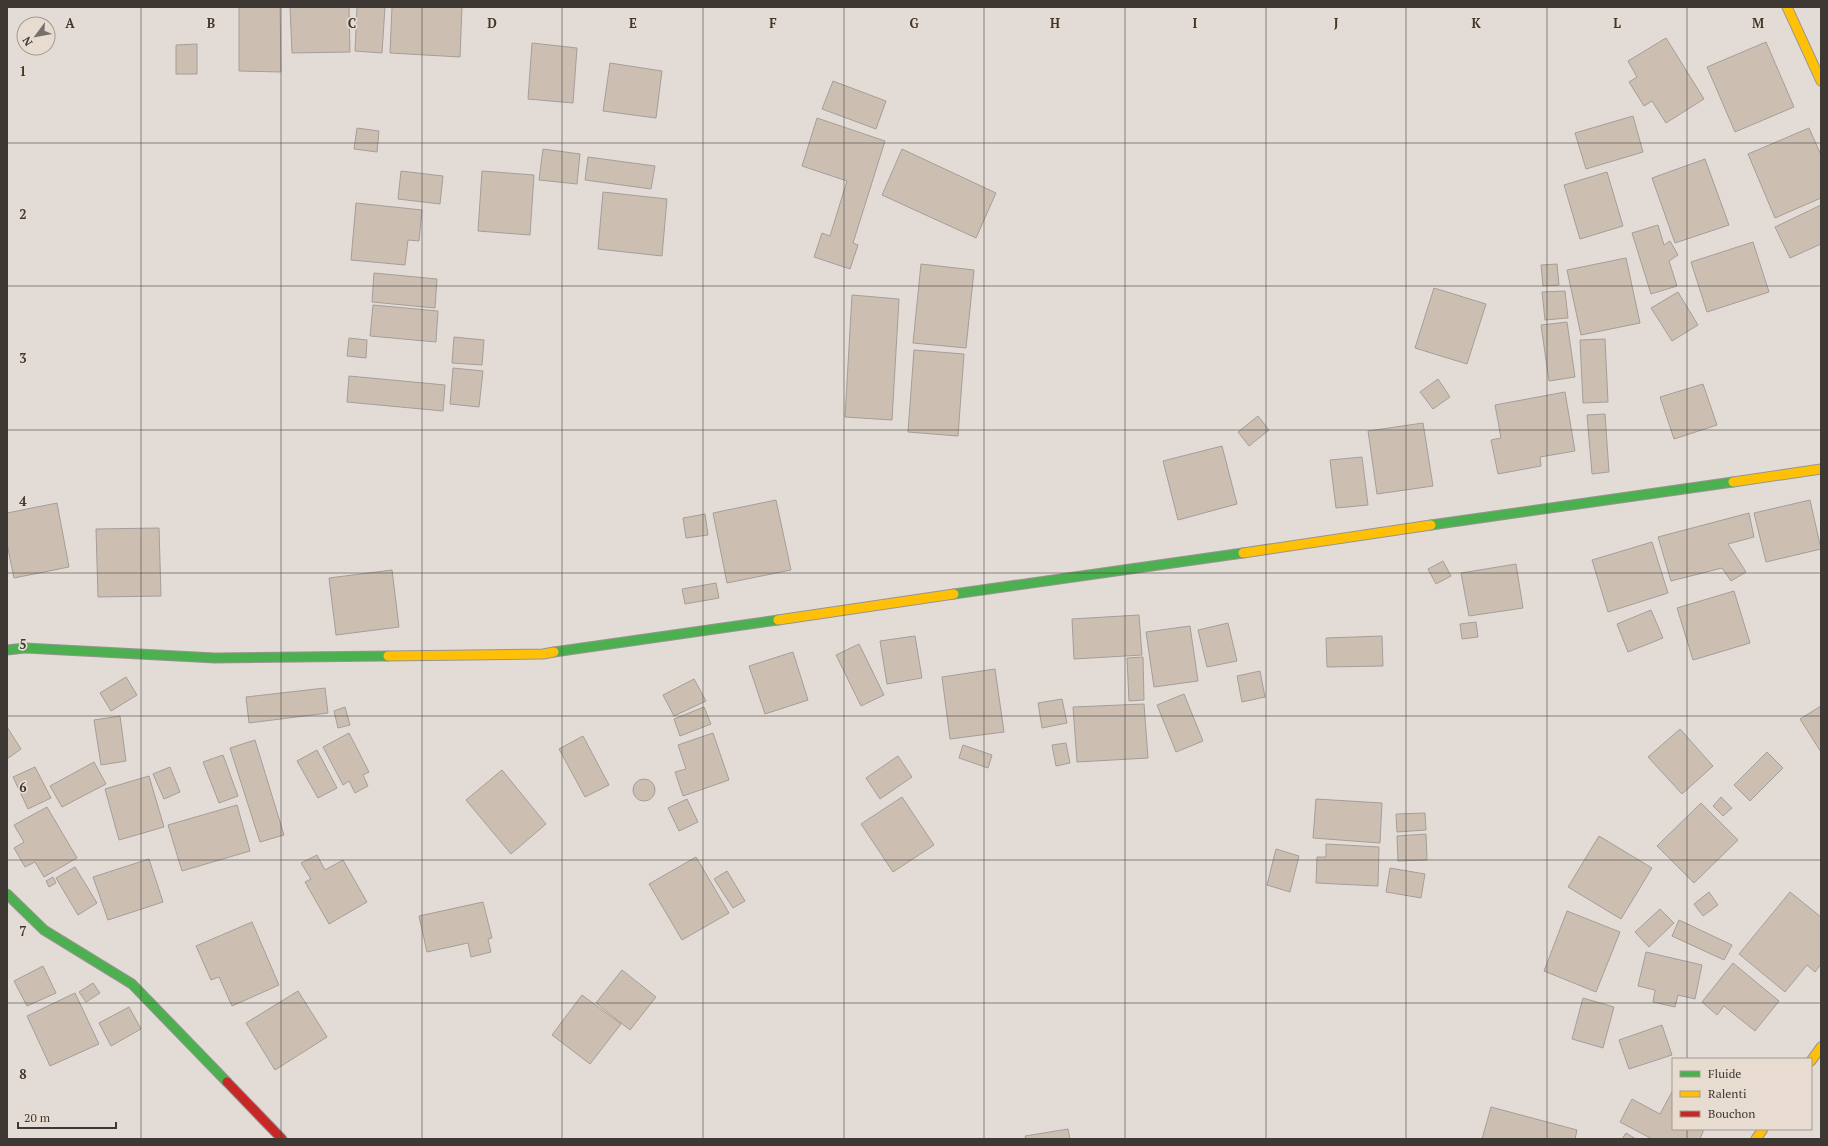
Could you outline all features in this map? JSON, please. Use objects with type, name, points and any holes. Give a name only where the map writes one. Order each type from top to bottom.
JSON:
[{"type":"street","points":[[1787,7],[1821,81]]},
{"type":"street","points":[[7,650],[26,648],[215,658],[543,654],[1821,469]]},
{"type":"street","points":[[7,894],[44,930],[132,984],[282,1139]]},
{"type":"street","points":[[1812,1060],[1821,1047]]},
{"type":"street","points":[[1756,1139],[1762,1130]]},
{"type":"building","points":[[239,7],[280,7],[281,72],[239,71]]},
{"type":"building","points":[[290,7],[349,7],[350,52],[292,53]]},
{"type":"building","points":[[357,7],[385,7],[382,53],[355,51]]},
{"type":"building","points":[[392,7],[462,7],[460,57],[390,53]]},
{"type":"building","points":[[1666,38],[1704,99],[1666,123],[1652,101],[1644,106],[1629,82],[1637,77],[1628,61]]},
{"type":"building","points":[[1766,42],[1794,107],[1735,132],[1707,67]]},
{"type":"building","points":[[532,43],[577,48],[573,103],[528,99]]},
{"type":"building","points":[[197,44],[197,74],[176,74],[176,45]]},
{"type":"building","points":[[610,63],[662,71],[656,118],[603,111]]},
{"type":"building","points":[[833,81],[886,101],[876,129],[822,109]]},
{"type":"building","points":[[1633,116],[1643,152],[1586,169],[1575,133]]},
{"type":"building","points":[[817,118],[885,141],[853,243],[858,245],[850,269],[814,257],[822,233],[830,236],[847,181],[802,166]]},
{"type":"building","points":[[357,128],[379,131],[377,152],[354,149]]},
{"type":"building","points":[[1809,128],[1821,155],[1821,198],[1775,218],[1748,154]]},
{"type":"building","points":[[543,149],[580,154],[577,184],[539,180]]},
{"type":"building","points":[[902,149],[996,193],[976,238],[882,195]]},
{"type":"building","points":[[588,157],[655,166],[651,189],[585,180]]},
{"type":"building","points":[[1705,159],[1729,225],[1675,243],[1652,178]]},
{"type":"building","points":[[401,171],[443,176],[440,204],[398,199]]},
{"type":"building","points":[[482,171],[534,175],[530,235],[478,231]]},
{"type":"building","points":[[1607,172],[1623,226],[1580,239],[1564,185]]},
{"type":"building","points":[[603,192],[667,199],[662,256],[598,249]]},
{"type":"building","points":[[356,203],[422,210],[419,241],[408,240],[405,265],[351,260]]},
{"type":"building","points":[[1821,205],[1821,244],[1790,258],[1775,227]]},
{"type":"building","points":[[1658,225],[1664,245],[1670,241],[1678,255],[1669,261],[1677,286],[1651,294],[1632,233]]},
{"type":"building","points":[[1753,242],[1769,292],[1707,312],[1691,262]]},
{"type":"building","points":[[1626,258],[1640,323],[1581,335],[1567,270]]},
{"type":"building","points":[[921,264],[974,270],[966,348],[913,343]]},
{"type":"building","points":[[1557,264],[1559,285],[1543,286],[1541,265]]},
{"type":"building","points":[[374,273],[437,279],[435,308],[372,302]]},
{"type":"building","points":[[1434,288],[1486,304],[1467,364],[1415,348]]},
{"type":"building","points":[[1565,291],[1568,318],[1545,320],[1542,292]]},
{"type":"building","points":[[1678,292],[1698,325],[1672,341],[1651,308]]},
{"type":"building","points":[[852,295],[899,299],[892,420],[845,417]]},
{"type":"building","points":[[373,305],[438,311],[436,342],[370,336]]},
{"type":"building","points":[[1567,322],[1575,377],[1549,381],[1541,325]]},
{"type":"building","points":[[454,337],[484,340],[482,365],[452,363]]},
{"type":"building","points":[[349,338],[367,340],[366,358],[347,356]]},
{"type":"building","points":[[1605,339],[1608,402],[1583,403],[1580,340]]},
{"type":"building","points":[[914,350],[964,354],[958,436],[908,432]]},
{"type":"building","points":[[453,368],[483,371],[479,407],[450,404]]},
{"type":"building","points":[[349,376],[445,385],[443,411],[347,402]]},
{"type":"building","points":[[1438,379],[1450,397],[1433,409],[1420,392]]},
{"type":"building","points":[[1703,384],[1717,425],[1674,439],[1660,397]]},
{"type":"building","points":[[1565,392],[1575,451],[1540,457],[1541,466],[1498,474],[1491,440],[1501,438],[1495,405]]},
{"type":"building","points":[[1605,414],[1609,472],[1592,474],[1587,415]]},
{"type":"building","points":[[1258,416],[1269,430],[1249,446],[1238,432]]},
{"type":"building","points":[[1423,423],[1433,486],[1377,494],[1368,431]]},
{"type":"building","points":[[1222,446],[1237,504],[1178,520],[1163,461]]},
{"type":"building","points":[[1362,457],[1368,505],[1336,508],[1330,460]]},
{"type":"building","points":[[776,500],[791,570],[727,583],[713,513]]},
{"type":"building","points":[[1810,500],[1821,549],[1766,562],[1754,513]]},
{"type":"building","points":[[57,503],[69,567],[14,578],[7,544],[7,513]]},
{"type":"building","points":[[1749,513],[1754,537],[1728,544],[1746,572],[1731,581],[1722,568],[1671,581],[1658,537]]},
{"type":"building","points":[[705,514],[708,535],[686,538],[683,518]]},
{"type":"building","points":[[159,528],[161,596],[98,597],[96,529]]},
{"type":"building","points":[[1652,542],[1668,593],[1608,612],[1592,560]]},
{"type":"building","points":[[1443,561],[1451,576],[1436,584],[1428,569]]},
{"type":"building","points":[[1516,564],[1523,608],[1469,616],[1461,573]]},
{"type":"building","points":[[392,570],[399,627],[336,635],[329,578]]},
{"type":"building","points":[[716,583],[719,598],[685,604],[682,589]]},
{"type":"building","points":[[1734,591],[1750,643],[1693,660],[1677,608]]},
{"type":"building","points":[[1651,610],[1663,638],[1628,652],[1617,624]]},
{"type":"building","points":[[1139,615],[1142,655],[1074,659],[1072,619]]},
{"type":"building","points":[[1476,622],[1478,637],[1462,639],[1460,624]]},
{"type":"building","points":[[1228,623],[1237,661],[1207,667],[1198,630]]},
{"type":"building","points":[[1190,626],[1198,681],[1154,687],[1146,632]]},
{"type":"building","points":[[915,636],[922,678],[887,684],[880,641]]},
{"type":"building","points":[[1382,636],[1383,666],[1327,667],[1326,638]]},
{"type":"building","points":[[859,644],[884,695],[861,706],[836,655]]},
{"type":"building","points":[[793,652],[808,700],[765,714],[749,666]]},
{"type":"building","points":[[1143,657],[1144,700],[1129,701],[1127,658]]},
{"type":"building","points":[[995,669],[1004,732],[950,739],[942,677]]},
{"type":"building","points":[[1260,671],[1265,697],[1242,702],[1237,676]]},
{"type":"building","points":[[126,677],[137,695],[111,711],[100,693]]},
{"type":"building","points":[[694,679],[706,701],[674,716],[663,695]]},
{"type":"building","points":[[325,688],[328,713],[249,723],[246,697]]},
{"type":"building","points":[[1184,694],[1203,741],[1176,752],[1157,705]]},
{"type":"building","points":[[1062,699],[1067,723],[1042,728],[1038,703]]},
{"type":"building","points":[[1144,704],[1148,758],[1077,762],[1073,707]]},
{"type":"building","points":[[1821,706],[1821,752],[1800,719]]},
{"type":"building","points":[[345,707],[350,725],[338,728],[334,711]]},
{"type":"building","points":[[704,707],[711,724],[680,736],[674,719]]},
{"type":"building","points":[[120,716],[126,761],[101,765],[94,720]]},
{"type":"building","points":[[7,727],[21,749],[7,759]]},
{"type":"building","points":[[1680,729],[1713,766],[1682,794],[1648,757]]},
{"type":"building","points":[[349,733],[369,772],[363,775],[368,786],[355,793],[349,781],[343,785],[323,747]]},
{"type":"building","points":[[713,733],[729,780],[683,796],[675,772],[686,769],[678,745]]},
{"type":"building","points":[[583,736],[609,785],[585,797],[559,749]]},
{"type":"building","points":[[255,740],[284,835],[260,842],[230,748]]},
{"type":"building","points":[[1066,743],[1070,763],[1056,766],[1052,745]]},
{"type":"building","points":[[963,745],[992,755],[988,768],[959,758]]},
{"type":"building","points":[[317,750],[337,788],[318,798],[297,761]]},
{"type":"building","points":[[1767,752],[1783,768],[1750,801],[1734,785]]},
{"type":"building","points":[[223,755],[238,796],[219,803],[203,762]]},
{"type":"building","points":[[898,756],[912,777],[880,799],[866,778]]},
{"type":"building","points":[[94,762],[106,784],[62,807],[50,786]]},
{"type":"building","points":[[35,767],[51,798],[28,809],[13,777]]},
{"type":"building","points":[[170,767],[180,792],[164,799],[153,774]]},
{"type":"building","points":[[502,770],[546,824],[511,854],[466,800]]},
{"type":"building","points":[[149,776],[164,827],[119,840],[105,789]]},
{"type":"building","points":[[644,779],[648,780],[654,786],[654,794],[648,800],[644,801],[640,800],[634,794],[633,790],[634,786],[640,780]]},
{"type":"building","points":[[902,797],[934,845],[893,872],[861,824]]},
{"type":"building","points":[[1721,797],[1732,808],[1723,816],[1713,806]]},
{"type":"building","points":[[687,799],[698,822],[679,831],[668,808]]},
{"type":"building","points":[[1316,799],[1382,803],[1380,843],[1313,838]]},
{"type":"building","points":[[1701,803],[1738,840],[1694,883],[1657,846]]},
{"type":"building","points":[[237,805],[250,851],[182,871],[168,825]]},
{"type":"building","points":[[47,807],[77,858],[44,877],[35,862],[25,867],[14,848],[24,842],[14,825]]},
{"type":"building","points":[[1425,813],[1426,830],[1397,832],[1396,814]]},
{"type":"building","points":[[1426,834],[1427,860],[1398,861],[1397,836]]},
{"type":"building","points":[[1599,836],[1652,868],[1621,919],[1568,887]]},
{"type":"building","points":[[1326,844],[1379,847],[1378,886],[1316,883],[1317,857],[1326,857]]},
{"type":"building","points":[[1276,849],[1299,856],[1290,892],[1267,885]]},
{"type":"building","points":[[317,855],[325,870],[343,860],[367,902],[329,924],[305,882],[311,879],[301,863]]},
{"type":"building","points":[[696,857],[729,913],[682,940],[649,884]]},
{"type":"building","points":[[149,859],[163,902],[108,920],[93,877]]},
{"type":"building","points":[[75,867],[97,903],[78,915],[56,878]]},
{"type":"building","points":[[1390,868],[1425,874],[1421,898],[1386,892]]},
{"type":"building","points":[[727,871],[745,901],[733,908],[714,879]]},
{"type":"building","points":[[53,877],[56,883],[49,887],[46,881]]},
{"type":"building","points":[[1709,892],[1718,905],[1703,916],[1694,904]]},
{"type":"building","points":[[1790,892],[1821,917],[1821,964],[1815,972],[1807,965],[1785,992],[1739,954]]},
{"type":"building","points":[[483,902],[492,938],[488,939],[491,952],[471,957],[468,943],[427,952],[419,916]]},
{"type":"building","points":[[1660,909],[1674,923],[1649,947],[1635,932]]},
{"type":"building","points":[[1567,911],[1620,932],[1596,992],[1544,971]]},
{"type":"building","points":[[1679,920],[1732,945],[1724,960],[1672,936]]},
{"type":"building","points":[[252,922],[279,985],[232,1006],[219,977],[211,980],[196,946]]},
{"type":"building","points":[[1646,952],[1702,965],[1695,999],[1678,995],[1675,1007],[1653,1002],[1655,990],[1638,986]]},
{"type":"building","points":[[1733,963],[1779,1001],[1755,1031],[1724,1006],[1717,1015],[1702,1002]]},
{"type":"building","points":[[43,966],[56,993],[27,1006],[14,981]]},
{"type":"building","points":[[622,970],[656,997],[630,1030],[596,1003]]},
{"type":"building","points":[[93,983],[100,993],[86,1002],[79,992]]},
{"type":"building","points":[[298,991],[327,1037],[275,1070],[246,1023]]},
{"type":"building","points":[[75,993],[99,1044],[50,1066],[27,1016]]},
{"type":"building","points":[[582,995],[621,1024],[590,1064],[552,1035]]},
{"type":"building","points":[[1583,998],[1614,1007],[1603,1048],[1572,1039]]},
{"type":"building","points":[[129,1007],[141,1029],[111,1046],[99,1023]]},
{"type":"building","points":[[1662,1025],[1672,1055],[1629,1069],[1619,1040]]},
{"type":"building","points":[[1672,1092],[1672,1130],[1704,1130],[1700,1139],[1652,1139],[1620,1122],[1632,1099],[1660,1114]]},
{"type":"building","points":[[1491,1107],[1577,1130],[1575,1139],[1482,1139]]},
{"type":"building","points":[[1068,1129],[1070,1139],[1026,1139],[1025,1136]]},
{"type":"building","points":[[1626,1133],[1636,1139],[1622,1139]]},
{"type":"traffic: fast","points":[[1431,525],[1733,482]]},
{"type":"traffic: fast","points":[[954,594],[1243,553]]},
{"type":"traffic: fast","points":[[554,652],[778,620]]},
{"type":"traffic: fast","points":[[7,650],[25,648],[215,658],[388,656]]},
{"type":"traffic: fast","points":[[7,894],[44,930],[132,984],[227,1082]]},
{"type":"traffic: slow","points":[[1787,7],[1821,81]]},
{"type":"traffic: slow","points":[[1733,482],[1821,469]]},
{"type":"traffic: slow","points":[[1243,553],[1431,525]]},
{"type":"traffic: slow","points":[[778,620],[954,594]]},
{"type":"traffic: slow","points":[[388,656],[543,654],[554,652]]},
{"type":"traffic: slow","points":[[1812,1060],[1821,1047]]},
{"type":"traffic: slow","points":[[1756,1139],[1762,1130]]},
{"type":"traffic: jam","points":[[227,1082],[282,1139]]}]
